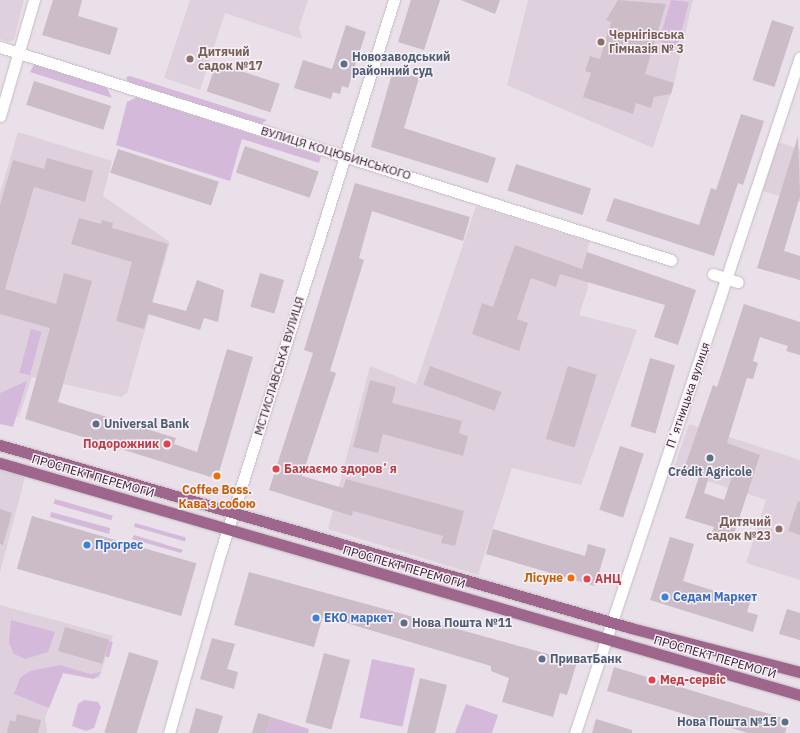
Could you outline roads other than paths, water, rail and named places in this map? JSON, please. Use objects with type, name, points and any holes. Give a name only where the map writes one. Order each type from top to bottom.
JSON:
[{"type":"main road","name":"ПРОСПЕКТ ПЕРЕМОГИ","points":[[0,445],[611,622],[800,672]]},
{"type":"main road","name":"ПРОСПЕКТ ПЕРЕМОГИ","points":[[0,463],[606,640],[800,695]]},
{"type":"street","points":[[0,116],[34,0]]},
{"type":"street","name":"МСТИСЛАВСЬКА ВУЛИЦЯ","points":[[169,733],[233,512],[394,0]]},
{"type":"street","name":"ВУЛИЦЯ КОЦЮБИНСЬКОГО","points":[[0,47],[671,260]]},
{"type":"street","name":"Пʼятницька вулиця","points":[[575,733],[611,622],[733,280],[800,57]]},
{"type":"street","points":[[713,274],[733,280]]},
{"type":"place","name":"Чернігівська Гімназія № 3","points":[[601,42]]},
{"type":"place","name":"Дитячий садок №17","points":[[190,59]]},
{"type":"place","name":"Новозаводський районний суд","points":[[344,64]]},
{"type":"place","name":"Universal Bank","points":[[96,424]]},
{"type":"place","name":"Подорожник","points":[[167,444]]},
{"type":"place","name":"Crédit Agricole","points":[[710,458]]},
{"type":"place","name":"Бажаємо здоровʼя","points":[[276,469]]},
{"type":"place","name":"Coffee Boss. Кава з собою","points":[[217,476]]},
{"type":"place","name":"Дитячий садок №23","points":[[779,529]]},
{"type":"place","name":"Прогрес","points":[[87,545]]},
{"type":"place","name":"Лісуне","points":[[571,578]]},
{"type":"place","name":"АНЦ","points":[[587,579]]},
{"type":"place","name":"Седам Маркет","points":[[665,597]]},
{"type":"place","name":"ЕКО маркет","points":[[316,618]]},
{"type":"place","name":"Нова Пошта №11","points":[[404,623]]},
{"type":"place","name":"ПриватБанк","points":[[542,659]]},
{"type":"place","name":"Мед-сервіс","points":[[652,680]]},
{"type":"place","name":"Нова Пошта №15","points":[[785,722]]}]
